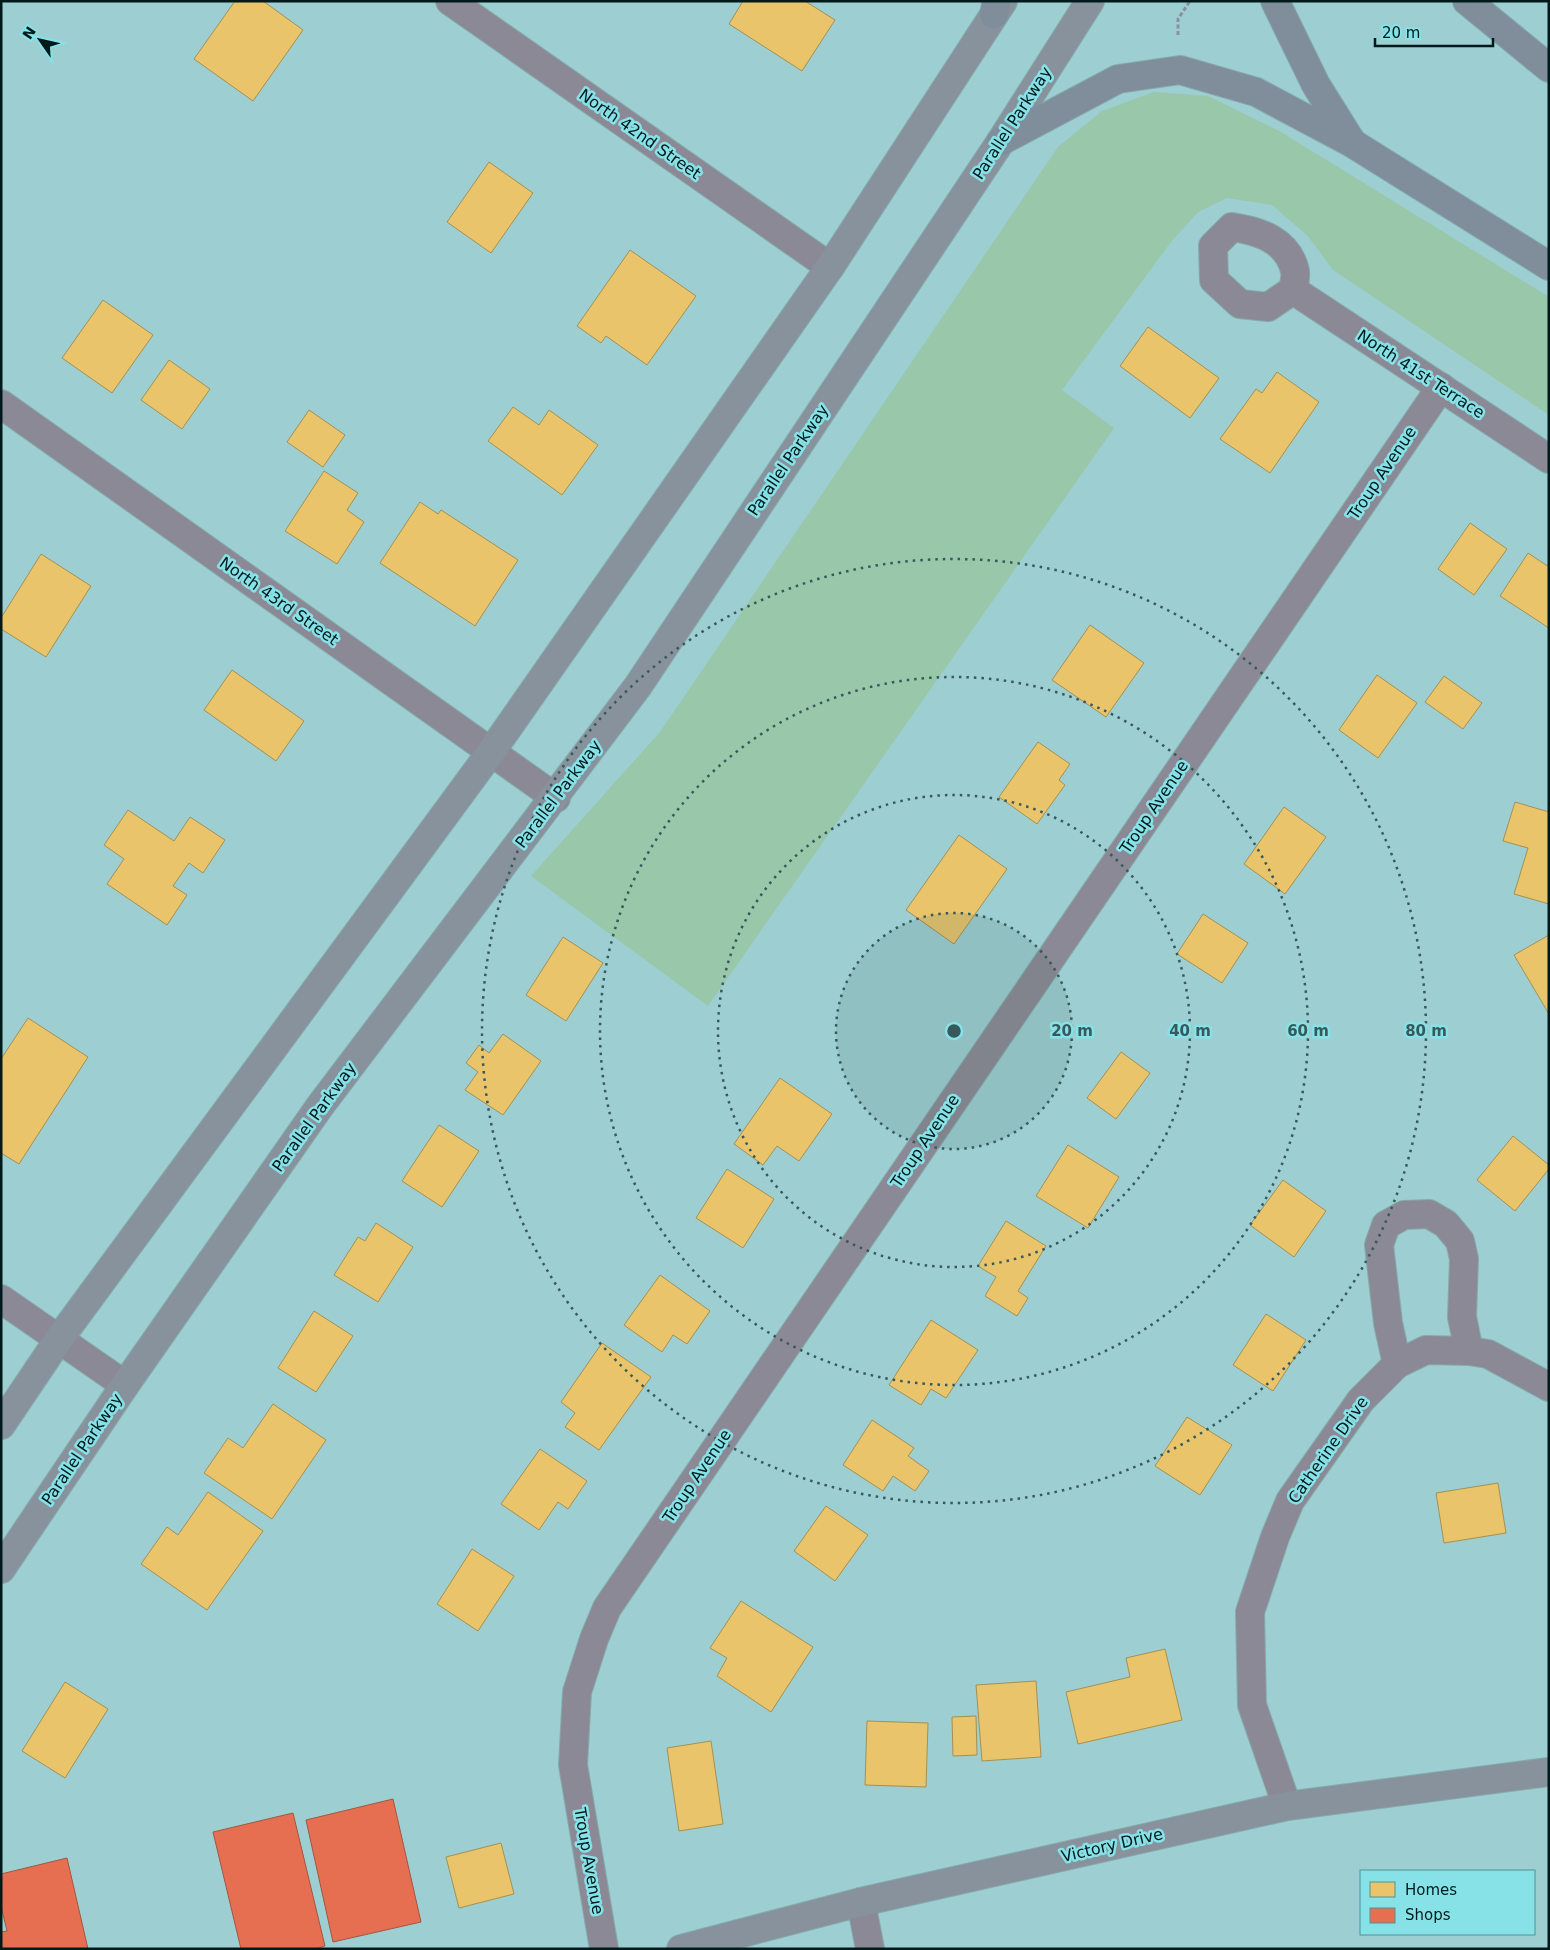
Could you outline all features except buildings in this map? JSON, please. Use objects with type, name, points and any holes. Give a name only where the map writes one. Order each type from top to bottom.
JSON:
[{"type":"highway","points":[[1275,1],[1316,85],[1352,143]]},
{"type":"highway","points":[[1467,1],[1549,68]]},
{"type":"highway","points":[[1001,141],[1118,79],[1180,70],[1256,92],[1352,143],[1549,266]]},
{"type":"main road","name":"Parallel Parkway","points":[[1,1569],[125,1385],[320,1106],[556,798],[638,686],[1001,141],[1090,1]]},
{"type":"main road","points":[[1,1425],[58,1340],[491,752],[830,267],[998,6]]},
{"type":"main road","name":"Victory Drive","points":[[681,1949],[861,1902],[1287,1806],[1549,1772]]},
{"type":"street","name":"North 42nd Street","points":[[450,1],[830,267]]},
{"type":"street","name":"North 41st Terrace","points":[[1293,290],[1549,459]]},
{"type":"street","name":"Troup Avenue","points":[[604,1949],[573,1765],[577,1692],[607,1608],[1441,387]]},
{"type":"street","name":"North 43rd Street","points":[[1,404],[556,798]]},
{"type":"street","points":[[1397,1364],[1388,1323],[1379,1245],[1386,1225],[1404,1215],[1429,1214],[1446,1224],[1460,1241],[1464,1259],[1462,1317],[1469,1351],[1488,1354],[1549,1387]]},
{"type":"street","points":[[1,1299],[125,1385]]},
{"type":"street","name":"Catherine Drive","points":[[1287,1806],[1252,1705],[1250,1612],[1275,1537],[1290,1501],[1361,1400],[1397,1364],[1426,1350],[1469,1351]]},
{"type":"street","points":[[861,1902],[870,1949]]},
{"type":"path","points":[[1178,42],[1178,19],[1190,1]]},
{"type":"green space","points":[[1154,92],[1208,96],[1281,132],[1549,297],[1549,415],[1333,270],[1307,235],[1272,205],[1227,198],[1198,212],[1171,242],[1062,390],[1114,428],[708,1006],[531,876],[660,732],[1058,147],[1102,111]]}]
